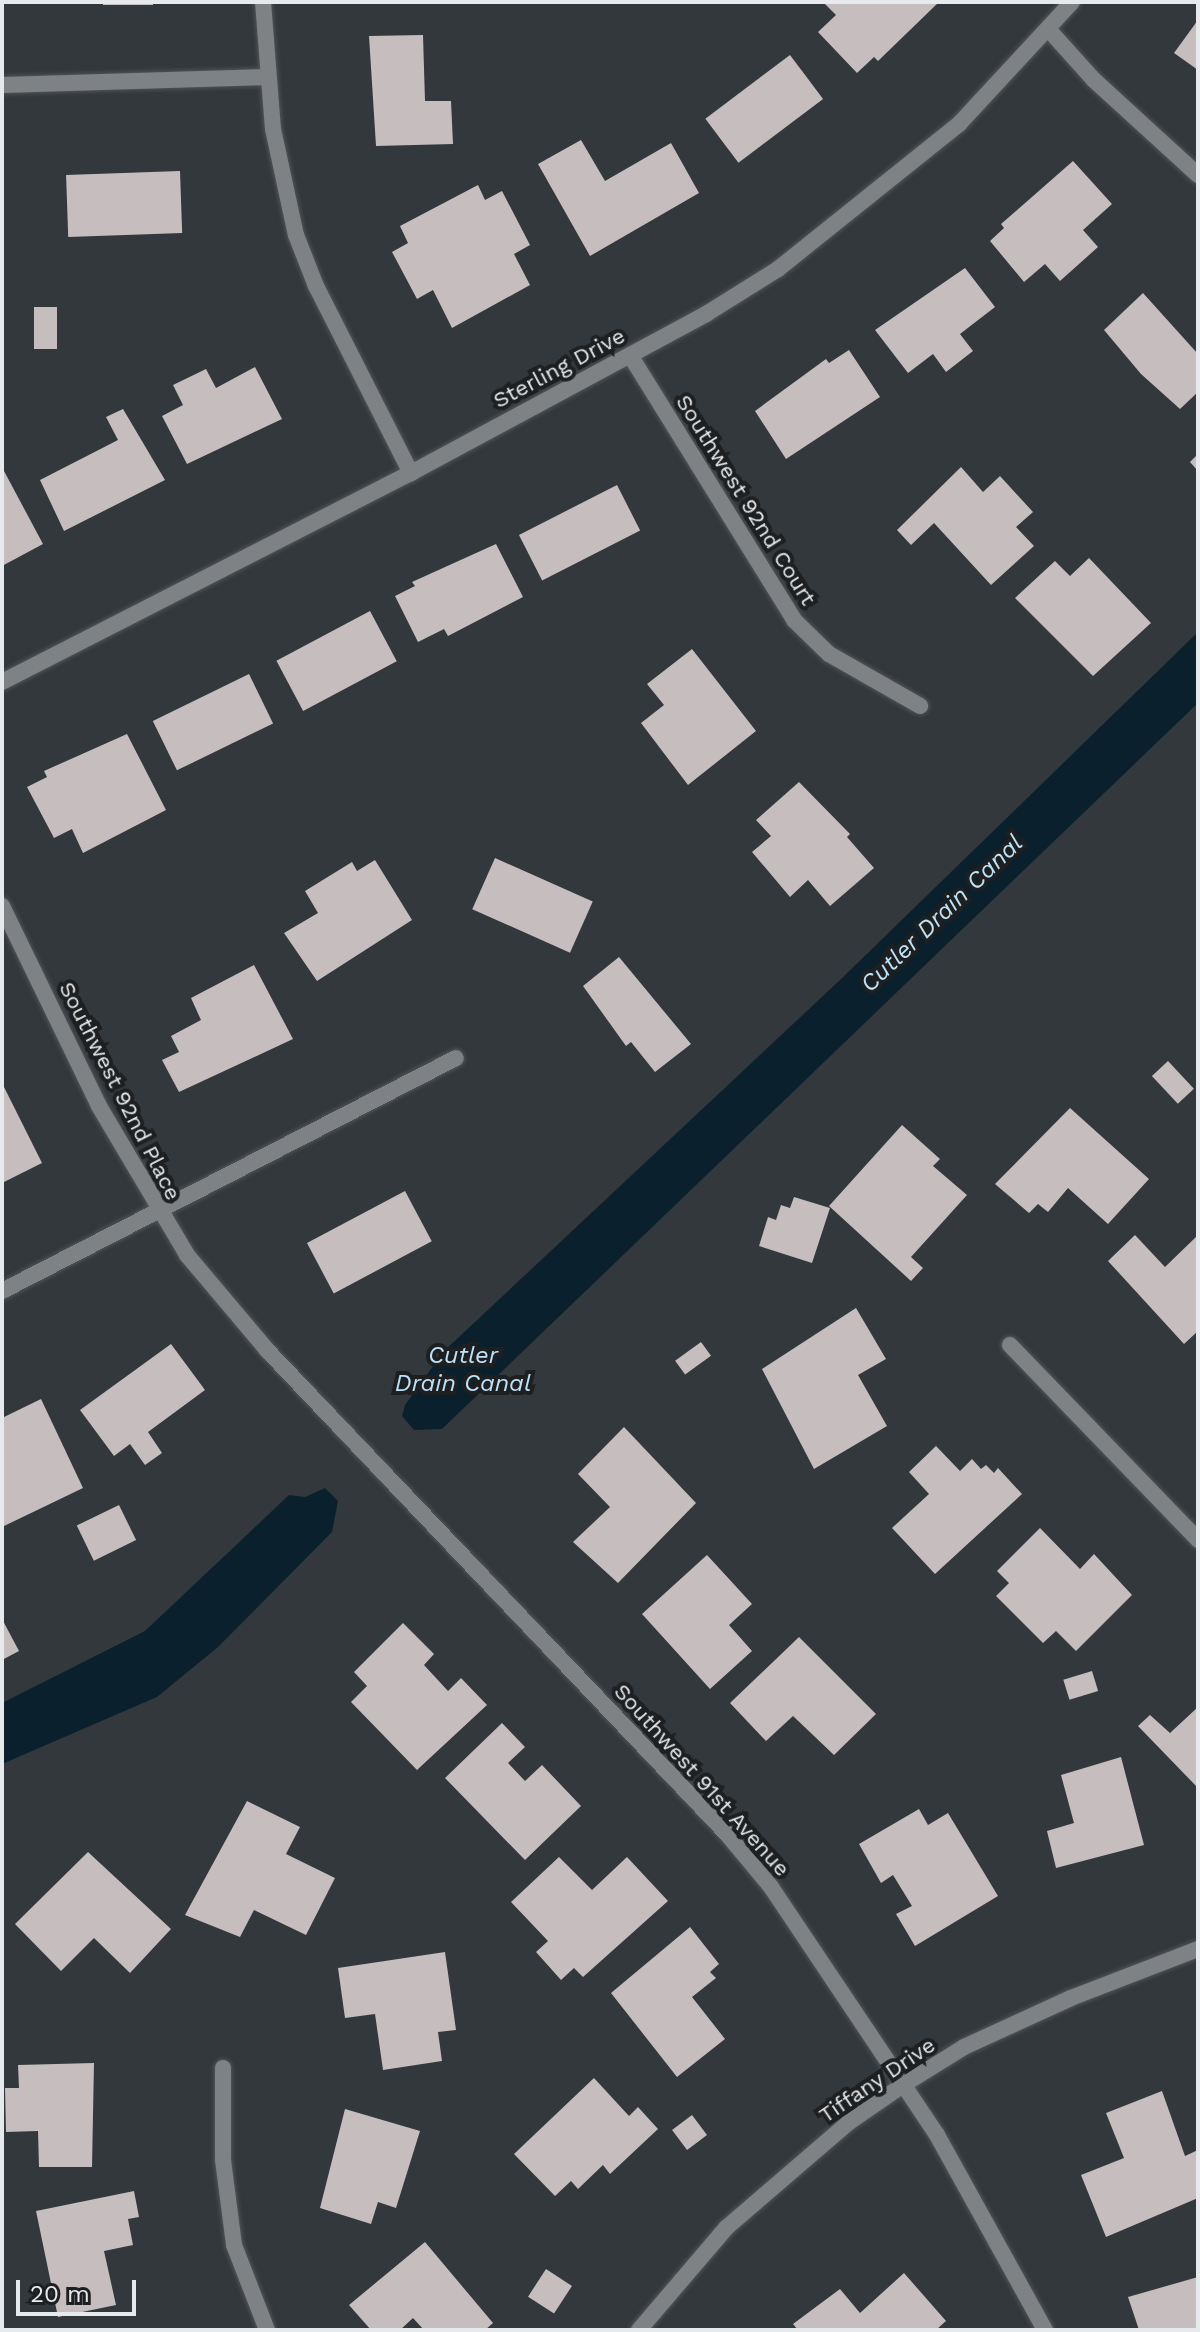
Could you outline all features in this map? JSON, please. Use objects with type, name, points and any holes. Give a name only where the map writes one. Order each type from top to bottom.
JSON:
[{"type":"street","points":[[263,2],[273,129],[296,235],[340,337],[411,473]]},
{"type":"street","name":"Sterling Drive","points":[[2,682],[411,473],[706,314],[841,222],[959,124],[1072,2]]},
{"type":"street","points":[[1049,30],[1094,80],[1198,175]]},
{"type":"street","points":[[2,85],[268,77]]},
{"type":"street","name":"Southwest 92nd Court","points":[[630,355],[794,620],[829,654],[920,706]]},
{"type":"street","name":"Southwest 92nd Place","points":[[2,906],[99,1106],[158,1215],[258,1340],[376,1463]]},
{"type":"street","points":[[2,1291],[158,1215],[456,1058]]},
{"type":"street","points":[[1010,1345],[1198,1540]]},
{"type":"street","name":"Southwest 91st Avenue","points":[[376,1463],[727,1834],[786,1909],[937,2135],[1045,2330]]},
{"type":"street","name":"Tiffany Drive","points":[[639,2330],[726,2228],[848,2123],[903,2085],[964,2047],[1071,1998],[1198,1949]]},
{"type":"street","points":[[223,2068],[223,2160],[234,2245],[267,2330]]},
{"type":"water","name":"Cutler Drain Canal","points":[[1198,632],[1198,703],[442,1429],[414,1430],[402,1416],[405,1405],[444,1351],[840,980]]},
{"type":"water","points":[[325,1488],[338,1501],[332,1532],[218,1647],[157,1697],[2,1764],[2,1703],[145,1631],[289,1495],[305,1497]]},
{"type":"building","points":[[103,2],[153,2],[153,5],[103,5]]},
{"type":"building","points":[[823,2],[939,2],[878,61],[874,57],[857,73],[818,32],[836,15]]},
{"type":"building","points":[[1198,20],[1198,70],[1174,53]]},
{"type":"building","points":[[423,35],[425,101],[451,101],[453,144],[376,146],[369,36]]},
{"type":"building","points":[[790,55],[823,99],[738,163],[705,119]]},
{"type":"building","points":[[581,140],[605,181],[671,143],[699,193],[590,256],[538,164]]},
{"type":"building","points":[[1073,161],[1112,204],[1083,230],[1098,247],[1060,281],[1045,264],[1024,282],[990,241],[1004,228],[1001,224]]},
{"type":"building","points":[[180,171],[182,233],[68,237],[66,175]]},
{"type":"building","points":[[478,185],[485,200],[502,191],[530,245],[514,254],[530,285],[452,328],[433,290],[417,299],[392,252],[408,243],[400,226]]},
{"type":"building","points":[[965,268],[995,307],[960,334],[973,351],[946,372],[933,354],[908,373],[875,330]]},
{"type":"building","points":[[1143,293],[1198,354],[1198,392],[1180,409],[1141,374],[1104,330]]},
{"type":"building","points":[[34,307],[57,307],[57,349],[34,349]]},
{"type":"building","points":[[849,350],[880,397],[786,459],[755,411],[826,359],[829,363]]},
{"type":"building","points":[[255,367],[282,419],[187,464],[162,416],[183,405],[173,385],[206,369],[216,388]]},
{"type":"building","points":[[123,409],[165,480],[64,531],[40,480],[118,440],[106,417]]},
{"type":"building","points":[[1198,454],[1198,471],[1190,462]]},
{"type":"building","points":[[961,467],[983,492],[1000,476],[1033,512],[1016,527],[1034,546],[991,585],[934,523],[911,545],[897,530]]},
{"type":"building","points":[[2,472],[43,544],[2,566]]},
{"type":"building","points":[[617,485],[640,530],[542,580],[519,535]]},
{"type":"building","points":[[496,544],[523,597],[448,636],[444,629],[418,642],[395,596],[415,586],[412,582]]},
{"type":"building","points":[[1089,558],[1151,623],[1093,676],[1015,598],[1055,561],[1070,576]]},
{"type":"building","points":[[370,611],[397,661],[303,711],[276,661]]},
{"type":"building","points":[[692,649],[756,731],[688,785],[641,723],[664,705],[647,684]]},
{"type":"building","points":[[249,674],[273,723],[177,770],[153,721]]},
{"type":"building","points":[[127,734],[166,810],[83,853],[72,829],[54,838],[27,787],[47,777],[44,771]]},
{"type":"building","points":[[799,782],[850,834],[847,837],[874,868],[830,906],[808,880],[790,897],[752,852],[771,836],[756,820]]},
{"type":"building","points":[[495,858],[593,902],[570,953],[472,909]]},
{"type":"building","points":[[375,860],[412,920],[317,981],[284,933],[318,913],[305,891],[352,862],[357,871]]},
{"type":"building","points":[[619,957],[691,1044],[655,1072],[631,1042],[626,1046],[583,986]]},
{"type":"building","points":[[254,965],[293,1039],[179,1092],[162,1060],[179,1052],[171,1036],[201,1020],[191,998]]},
{"type":"building","points":[[1168,1061],[1194,1089],[1178,1104],[1152,1076]]},
{"type":"building","points":[[2,1083],[42,1163],[2,1183]]},
{"type":"building","points":[[1070,1108],[1149,1179],[1108,1224],[1068,1188],[1048,1212],[1038,1204],[1029,1213],[995,1184]]},
{"type":"building","points":[[902,1125],[940,1159],[933,1166],[967,1195],[911,1257],[923,1268],[911,1281],[829,1206]]},
{"type":"building","points":[[405,1191],[432,1241],[334,1293],[307,1243]]},
{"type":"building","points":[[794,1197],[830,1208],[812,1263],[759,1246],[768,1217],[776,1220],[781,1205],[790,1208]]},
{"type":"building","points":[[1135,1235],[1165,1267],[1198,1235],[1198,1331],[1184,1344],[1108,1261]]},
{"type":"building","points":[[856,1308],[886,1359],[858,1375],[887,1426],[814,1469],[762,1369]]},
{"type":"building","points":[[701,1342],[711,1356],[685,1375],[675,1361]]},
{"type":"building","points":[[171,1344],[205,1390],[148,1432],[162,1453],[145,1465],[130,1444],[114,1456],[80,1410]]},
{"type":"building","points":[[41,1399],[83,1488],[2,1527],[2,1418]]},
{"type":"building","points":[[624,1427],[696,1503],[618,1583],[573,1542],[610,1507],[578,1474]]},
{"type":"building","points":[[936,1446],[960,1471],[972,1459],[981,1469],[986,1465],[994,1473],[998,1468],[1022,1494],[935,1574],[892,1528],[929,1494],[909,1472]]},
{"type":"building","points":[[119,1505],[136,1540],[94,1561],[77,1526]]},
{"type":"building","points":[[1040,1528],[1080,1569],[1094,1554],[1132,1595],[1076,1651],[1056,1631],[1043,1643],[996,1596],[1009,1583],[997,1571]]},
{"type":"building","points":[[707,1555],[752,1604],[729,1625],[752,1651],[710,1689],[642,1614]]},
{"type":"building","points":[[2,1619],[19,1651],[2,1660]]},
{"type":"building","points":[[403,1623],[434,1654],[424,1665],[448,1691],[461,1678],[487,1705],[417,1770],[351,1702],[367,1686],[354,1672]]},
{"type":"building","points":[[799,1637],[876,1714],[834,1755],[793,1716],[766,1741],[730,1703]]},
{"type":"building","points":[[1092,1671],[1098,1691],[1069,1700],[1063,1680]]},
{"type":"building","points":[[1198,1707],[1198,1788],[1138,1726],[1150,1715],[1170,1733]]},
{"type":"building","points":[[502,1723],[525,1747],[508,1763],[525,1781],[542,1765],[581,1806],[525,1860],[445,1778]]},
{"type":"building","points":[[1121,1757],[1144,1845],[1056,1868],[1047,1831],[1074,1823],[1061,1775]]},
{"type":"building","points":[[247,1801],[300,1827],[286,1854],[335,1878],[306,1935],[254,1910],[240,1937],[185,1915]]},
{"type":"building","points":[[919,1809],[928,1825],[948,1813],[998,1896],[915,1946],[896,1914],[912,1906],[893,1875],[881,1883],[859,1844]]},
{"type":"building","points":[[88,1852],[171,1929],[130,1973],[94,1938],[61,1971],[15,1924]]},
{"type":"building","points":[[559,1857],[592,1890],[627,1857],[668,1901],[583,1977],[574,1968],[561,1980],[536,1952],[548,1941],[511,1902]]},
{"type":"building","points":[[690,1927],[719,1964],[710,1972],[716,1978],[692,1997],[725,2039],[677,2077],[611,1993]]},
{"type":"building","points":[[445,1952],[456,2030],[438,2032],[442,2061],[383,2070],[375,2014],[345,2018],[338,1968]]},
{"type":"building","points":[[94,2063],[92,2167],[39,2167],[38,2131],[6,2132],[5,2088],[19,2088],[18,2065]]},
{"type":"building","points":[[594,2078],[629,2116],[638,2107],[658,2129],[610,2174],[603,2165],[578,2189],[571,2181],[555,2196],[514,2154]]},
{"type":"building","points":[[1162,2091],[1185,2156],[1198,2150],[1198,2198],[1106,2237],[1081,2175],[1124,2158],[1106,2113]]},
{"type":"building","points":[[345,2109],[420,2131],[396,2208],[378,2202],[371,2224],[320,2208]]},
{"type":"building","points":[[692,2115],[707,2135],[687,2150],[672,2130]]},
{"type":"building","points":[[134,2191],[139,2217],[128,2219],[133,2245],[104,2251],[116,2305],[58,2317],[36,2211]]},
{"type":"building","points":[[425,2242],[493,2323],[485,2330],[424,2330],[413,2318],[400,2330],[371,2330],[349,2305]]},
{"type":"building","points":[[546,2269],[572,2286],[554,2314],[528,2297]]},
{"type":"building","points":[[904,2273],[946,2321],[936,2330],[798,2330],[793,2324],[840,2289],[860,2313]]},
{"type":"building","points":[[1198,2277],[1198,2330],[1139,2330],[1128,2297]]}]
